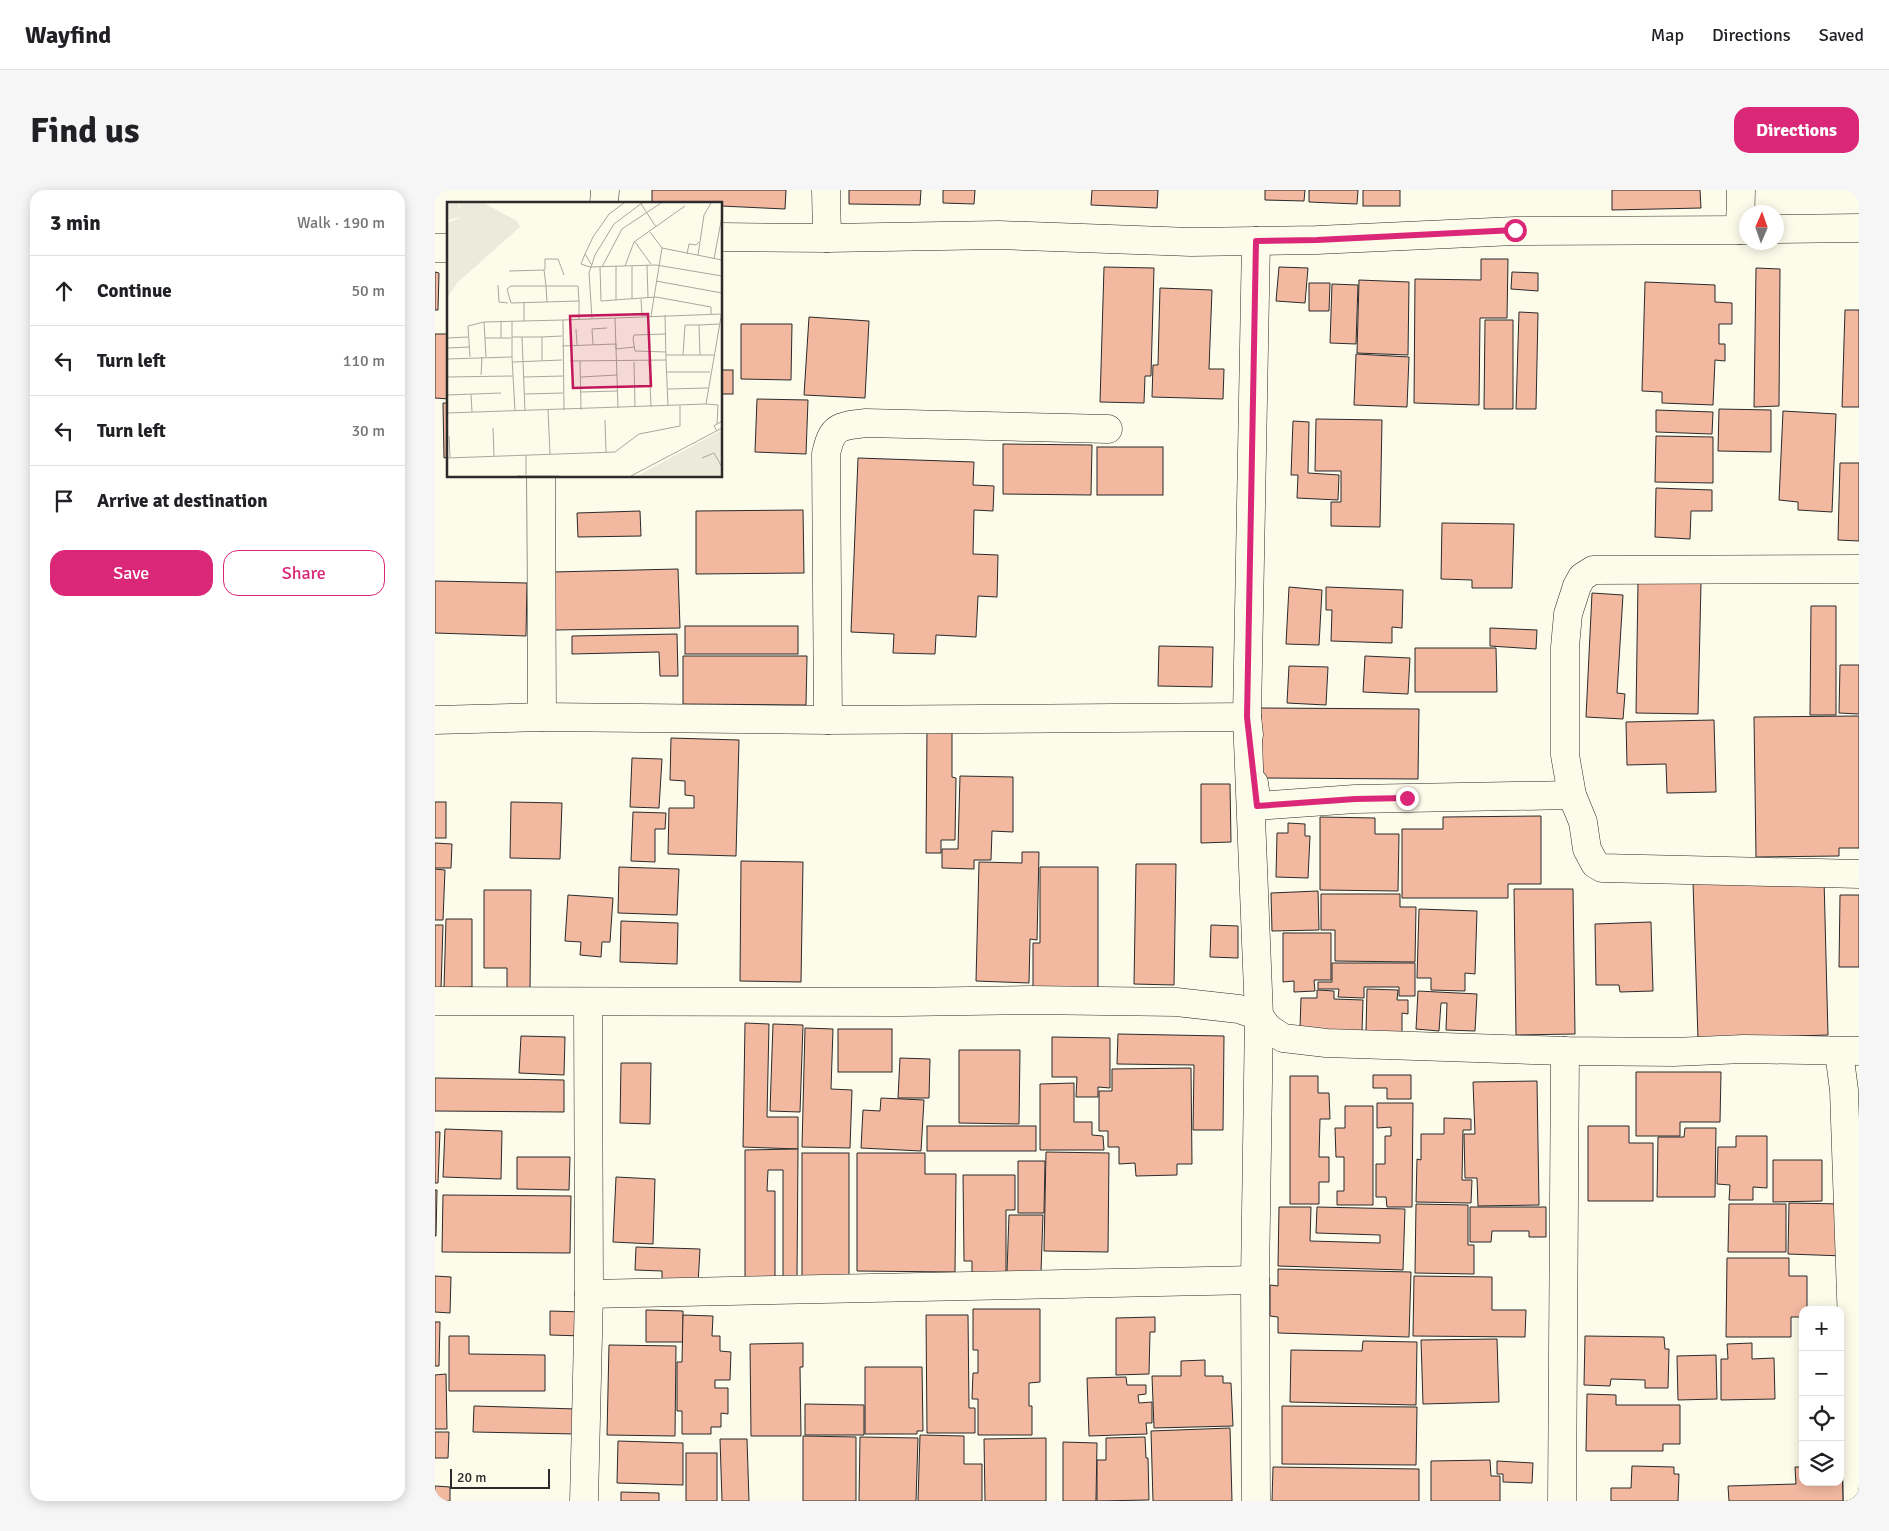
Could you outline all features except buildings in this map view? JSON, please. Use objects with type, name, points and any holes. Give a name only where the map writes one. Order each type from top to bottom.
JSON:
[{"type":"street","points":[[826,190],[827,238]]},
{"type":"street","points":[[1741,190],[1742,205]]},
{"type":"street","points":[[1784,229],[1859,228]]},
{"type":"street","points":[[723,237],[827,238],[999,235],[1191,242],[1317,240],[1515,230],[1739,230]]},
{"type":"street","points":[[1256,241],[1247,717],[1259,1016],[1255,1280],[1256,1501]]},
{"type":"street","points":[[828,720],[826,454],[830,436],[840,427],[866,422],[1107,429]]},
{"type":"street","points":[[541,478],[542,717]]},
{"type":"street","points":[[1859,569],[1593,570],[1582,577],[1571,600],[1565,647],[1565,755],[1572,795],[1583,822],[1587,849],[1595,864],[1602,868],[1859,874]]},
{"type":"street","points":[[435,720],[542,717],[828,720],[1247,717]]},
{"type":"street","points":[[1247,717],[1257,806],[1355,799],[1572,795]]},
{"type":"street","points":[[435,1001],[901,1002],[1029,1000],[1175,1002],[1228,1007],[1259,1016],[1268,1028],[1283,1038],[1298,1041],[1565,1051],[1673,1052],[1744,1049],[1849,1051],[1843,1090],[1858,1501]]},
{"type":"street","points":[[584,1501],[589,1294],[588,1002]]},
{"type":"street","points":[[1562,1501],[1565,1051]]},
{"type":"street","points":[[589,1294],[1255,1280]]},
{"type":"route","points":[[1407,798],[1355,799],[1257,806],[1247,717],[1256,241],[1317,240],[1515,230]]}]
